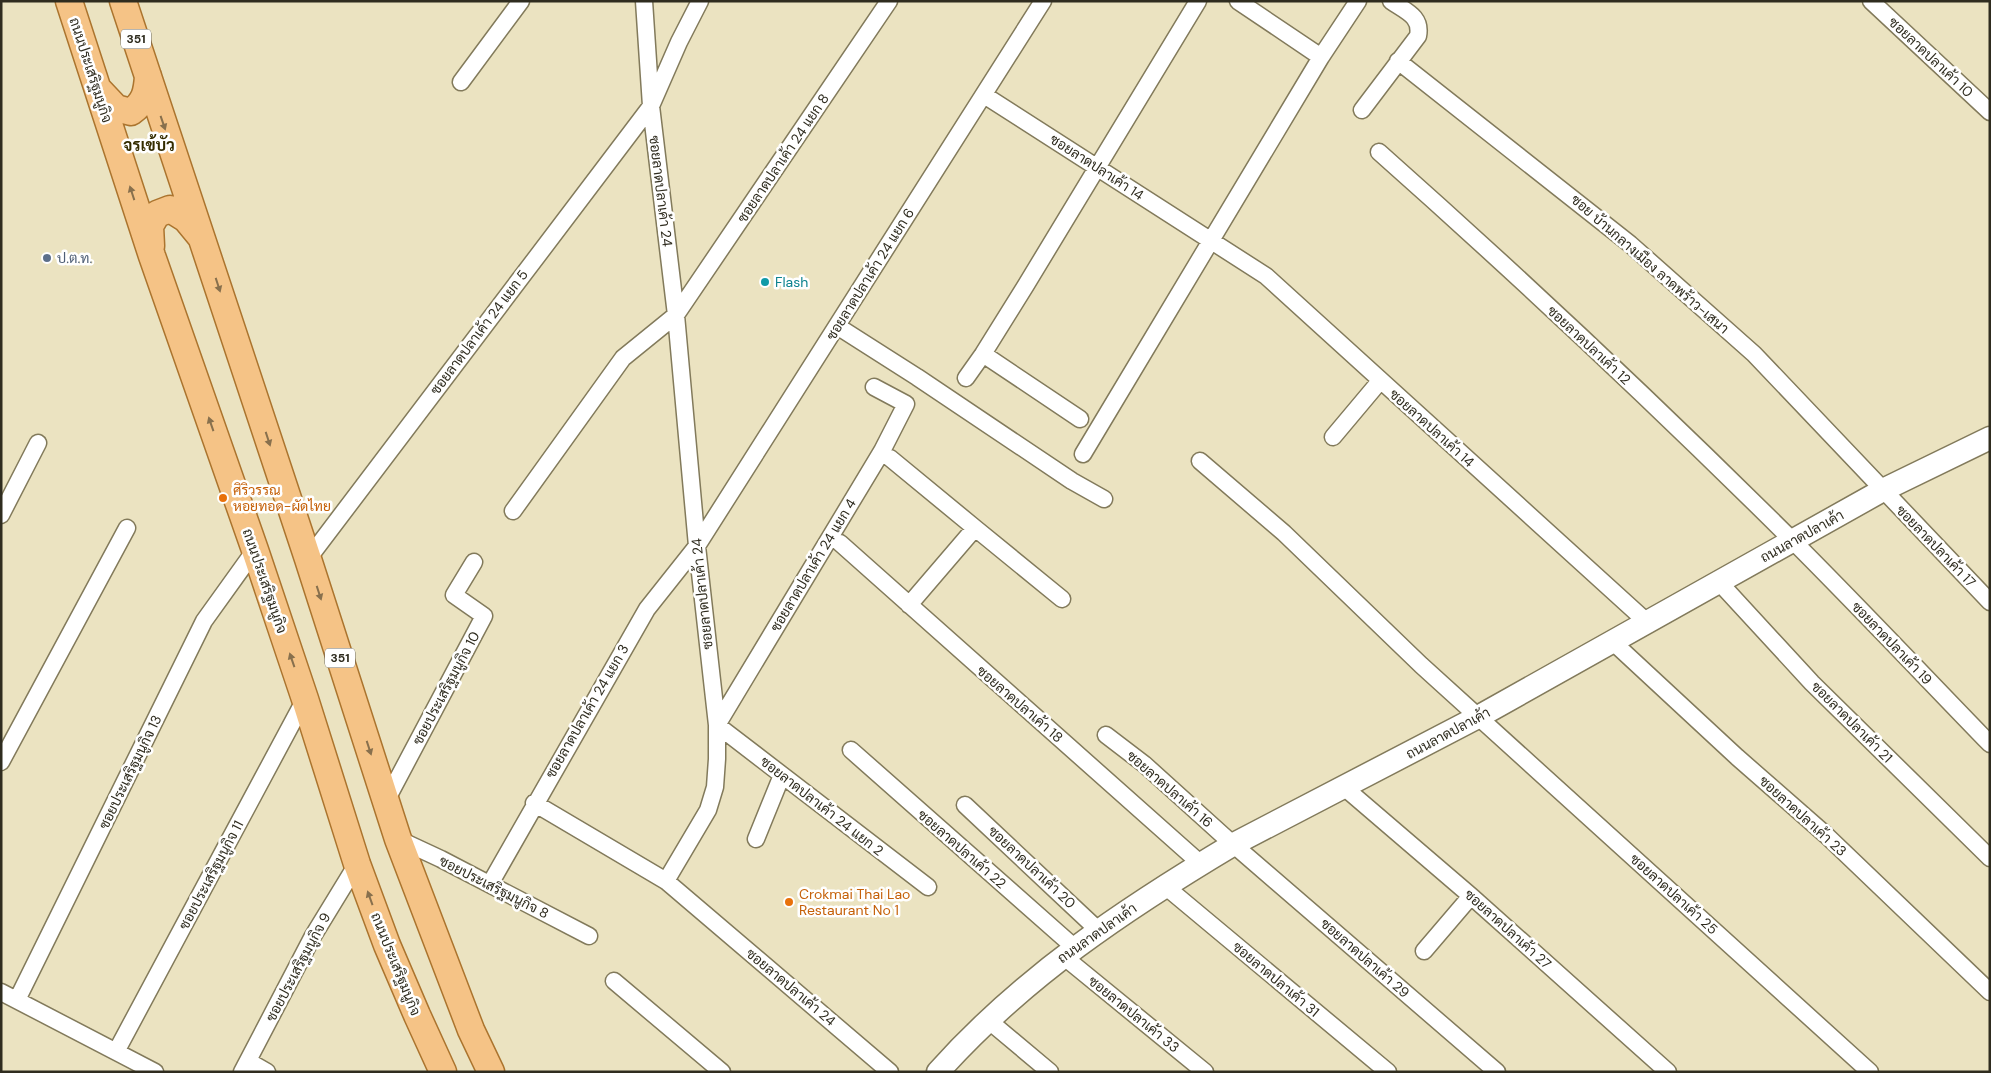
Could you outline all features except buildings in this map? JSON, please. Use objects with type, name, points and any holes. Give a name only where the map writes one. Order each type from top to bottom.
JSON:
[{"type":"main road","name":"ถนนประเสริฐมนูกิจ","points":[[69,1],[152,256],[305,699],[357,864],[387,945],[416,1015],[443,1072]]},
{"type":"main road","name":"351","points":[[123,1],[308,559],[398,840],[471,1030],[491,1072]]},
{"type":"main road","points":[[98,89],[116,108],[131,112],[140,106],[147,95],[148,76]]},
{"type":"main road","points":[[152,256],[150,226],[156,214],[170,209],[186,219],[202,238]]},
{"type":"main road","name":"ถนนลาดปลาเค้า","points":[[938,1072],[988,1020],[1068,952],[1165,886],[1234,844],[1345,788],[1478,717],[1794,542],[1883,490],[1990,438]]},
{"type":"street","points":[[461,82],[521,1]]},
{"type":"street","name":"ซอยลาดปลาเค้า 24","points":[[644,1],[651,106],[676,315],[697,546],[717,725],[715,787],[708,810],[666,881],[890,1072]]},
{"type":"street","name":"ซอยลาดปลาเค้า 24 แยก 5","points":[[308,559],[651,106],[679,42],[700,1]]},
{"type":"street","name":"ซอยลาดปลาเค้า 24 แยก 8","points":[[676,315],[889,1]]},
{"type":"street","name":"ซอยลาดปลาเค้า 24 แยก 6","points":[[697,546],[1043,1]]},
{"type":"street","points":[[966,378],[983,354],[1198,1]]},
{"type":"street","points":[[1238,1],[1321,57]]},
{"type":"street","points":[[1083,454],[1321,57],[1358,1]]},
{"type":"street","points":[[1362,110],[1418,36],[1418,23],[1415,18],[1392,1]]},
{"type":"street","name":"ซอยลาดปลาเค้า 10","points":[[1871,1],[1990,112]]},
{"type":"street","name":"ซอย บ้านกลางเมือง ลาดพร้าว-เสนา","points":[[1398,61],[1630,244],[1754,354],[1883,490]]},
{"type":"street","name":"ซอยลาดปลาเค้า 14","points":[[984,95],[1266,276],[1648,623]]},
{"type":"street","name":"ซอยลาดปลาเค้า 12","points":[[1379,152],[1470,233],[1645,397],[1794,542]]},
{"type":"street","points":[[513,511],[623,358],[676,315]]},
{"type":"street","points":[[837,326],[918,376],[1072,481],[1104,499]]},
{"type":"street","points":[[983,354],[1080,419]]},
{"type":"street","points":[[1333,437],[1380,381]]},
{"type":"street","name":"ซอยลาดปลาเค้า 24 แยก 4","points":[[717,725],[877,459],[906,404],[874,387]]},
{"type":"street","points":[[1,515],[6,496],[38,443]]},
{"type":"street","points":[[890,458],[1062,598]]},
{"type":"street","name":"ซอยลาดปลาเค้า 25","points":[[1200,460],[1284,533],[1408,653],[1870,1072]]},
{"type":"street","name":"ซอยลาดปลาเค้า 17","points":[[1883,490],[1990,602]]},
{"type":"street","points":[[1,762],[127,528]]},
{"type":"street","points":[[909,605],[975,528]]},
{"type":"street","name":"ซอยลาดปลาเค้า 19","points":[[1794,542],[1990,744]]},
{"type":"street","name":"ซอยลาดปลาเค้า 18","points":[[840,543],[1201,864]]},
{"type":"street","name":"ซอยลาดปลาเค้า 24 แยก 3","points":[[490,884],[534,803],[647,609],[697,546]]},
{"type":"street","name":"ซอยประเสริฐมนูกิจ 13","points":[[17,1000],[204,621],[255,550]]},
{"type":"street","name":"ซอยประเสริฐมนูกิจ 10","points":[[386,801],[484,616],[454,595],[474,562]]},
{"type":"street","name":"ซอยลาดปลาเค้า 21","points":[[1719,582],[1812,683],[1990,858]]},
{"type":"street","name":"ซอยลาดปลาเค้า 23","points":[[1613,642],[1737,757],[1826,835],[1990,992]]},
{"type":"street","name":"ซอยประเสริฐมนูกิจ 11","points":[[116,1050],[305,699]]},
{"type":"street","name":"ซอยลาดปลาเค้า 24 แยก 2","points":[[717,725],[928,887]]},
{"type":"street","name":"ซอยลาดปลาเค้า 16","points":[[1106,735],[1144,764],[1234,844]]},
{"type":"street","name":"ซอยลาดปลาเค้า 22","points":[[851,750],[1068,952]]},
{"type":"street","points":[[756,839],[782,775]]},
{"type":"street","name":"ซอยลาดปลาเค้า 27","points":[[1345,788],[1471,896],[1668,1072]]},
{"type":"street","points":[[534,803],[666,881]]},
{"type":"street","name":"ซอยลาดปลาเค้า 20","points":[[965,805],[1098,930]]},
{"type":"street","name":"ซอยประเสริฐมนูกิจ 8","points":[[398,840],[490,884],[589,936]]},
{"type":"street","name":"ซอยลาดปลาเค้า 29","points":[[1234,844],[1497,1072]]},
{"type":"street","name":"ซอยประเสริฐมนูกิจ 9","points":[[245,1066],[313,936],[357,864]]},
{"type":"street","name":"ซอยลาดปลาเค้า 31","points":[[1165,886],[1388,1072]]},
{"type":"street","points":[[1424,952],[1471,896]]},
{"type":"street","name":"ซอยลาดปลาเค้า 33","points":[[1068,952],[1205,1072]]},
{"type":"street","points":[[614,981],[722,1072]]},
{"type":"street","points":[[1,992],[116,1050],[155,1072]]},
{"type":"street","points":[[988,1020],[1050,1072]]},
{"type":"street","points":[[245,1066],[267,1072]]},
{"type":"place","name":"ป.ต.ท.","points":[[47,258]]},
{"type":"place","name":"Flash","points":[[765,282]]},
{"type":"place","name":"ศิริวรรณ หอยทอด-ผัดไทย","points":[[223,498]]},
{"type":"place","name":"Crokmai Thai Lao Restaurant No 1","points":[[789,902]]},
{"type":"district","name":"จรเข้บัว","points":[[149,145]]}]
